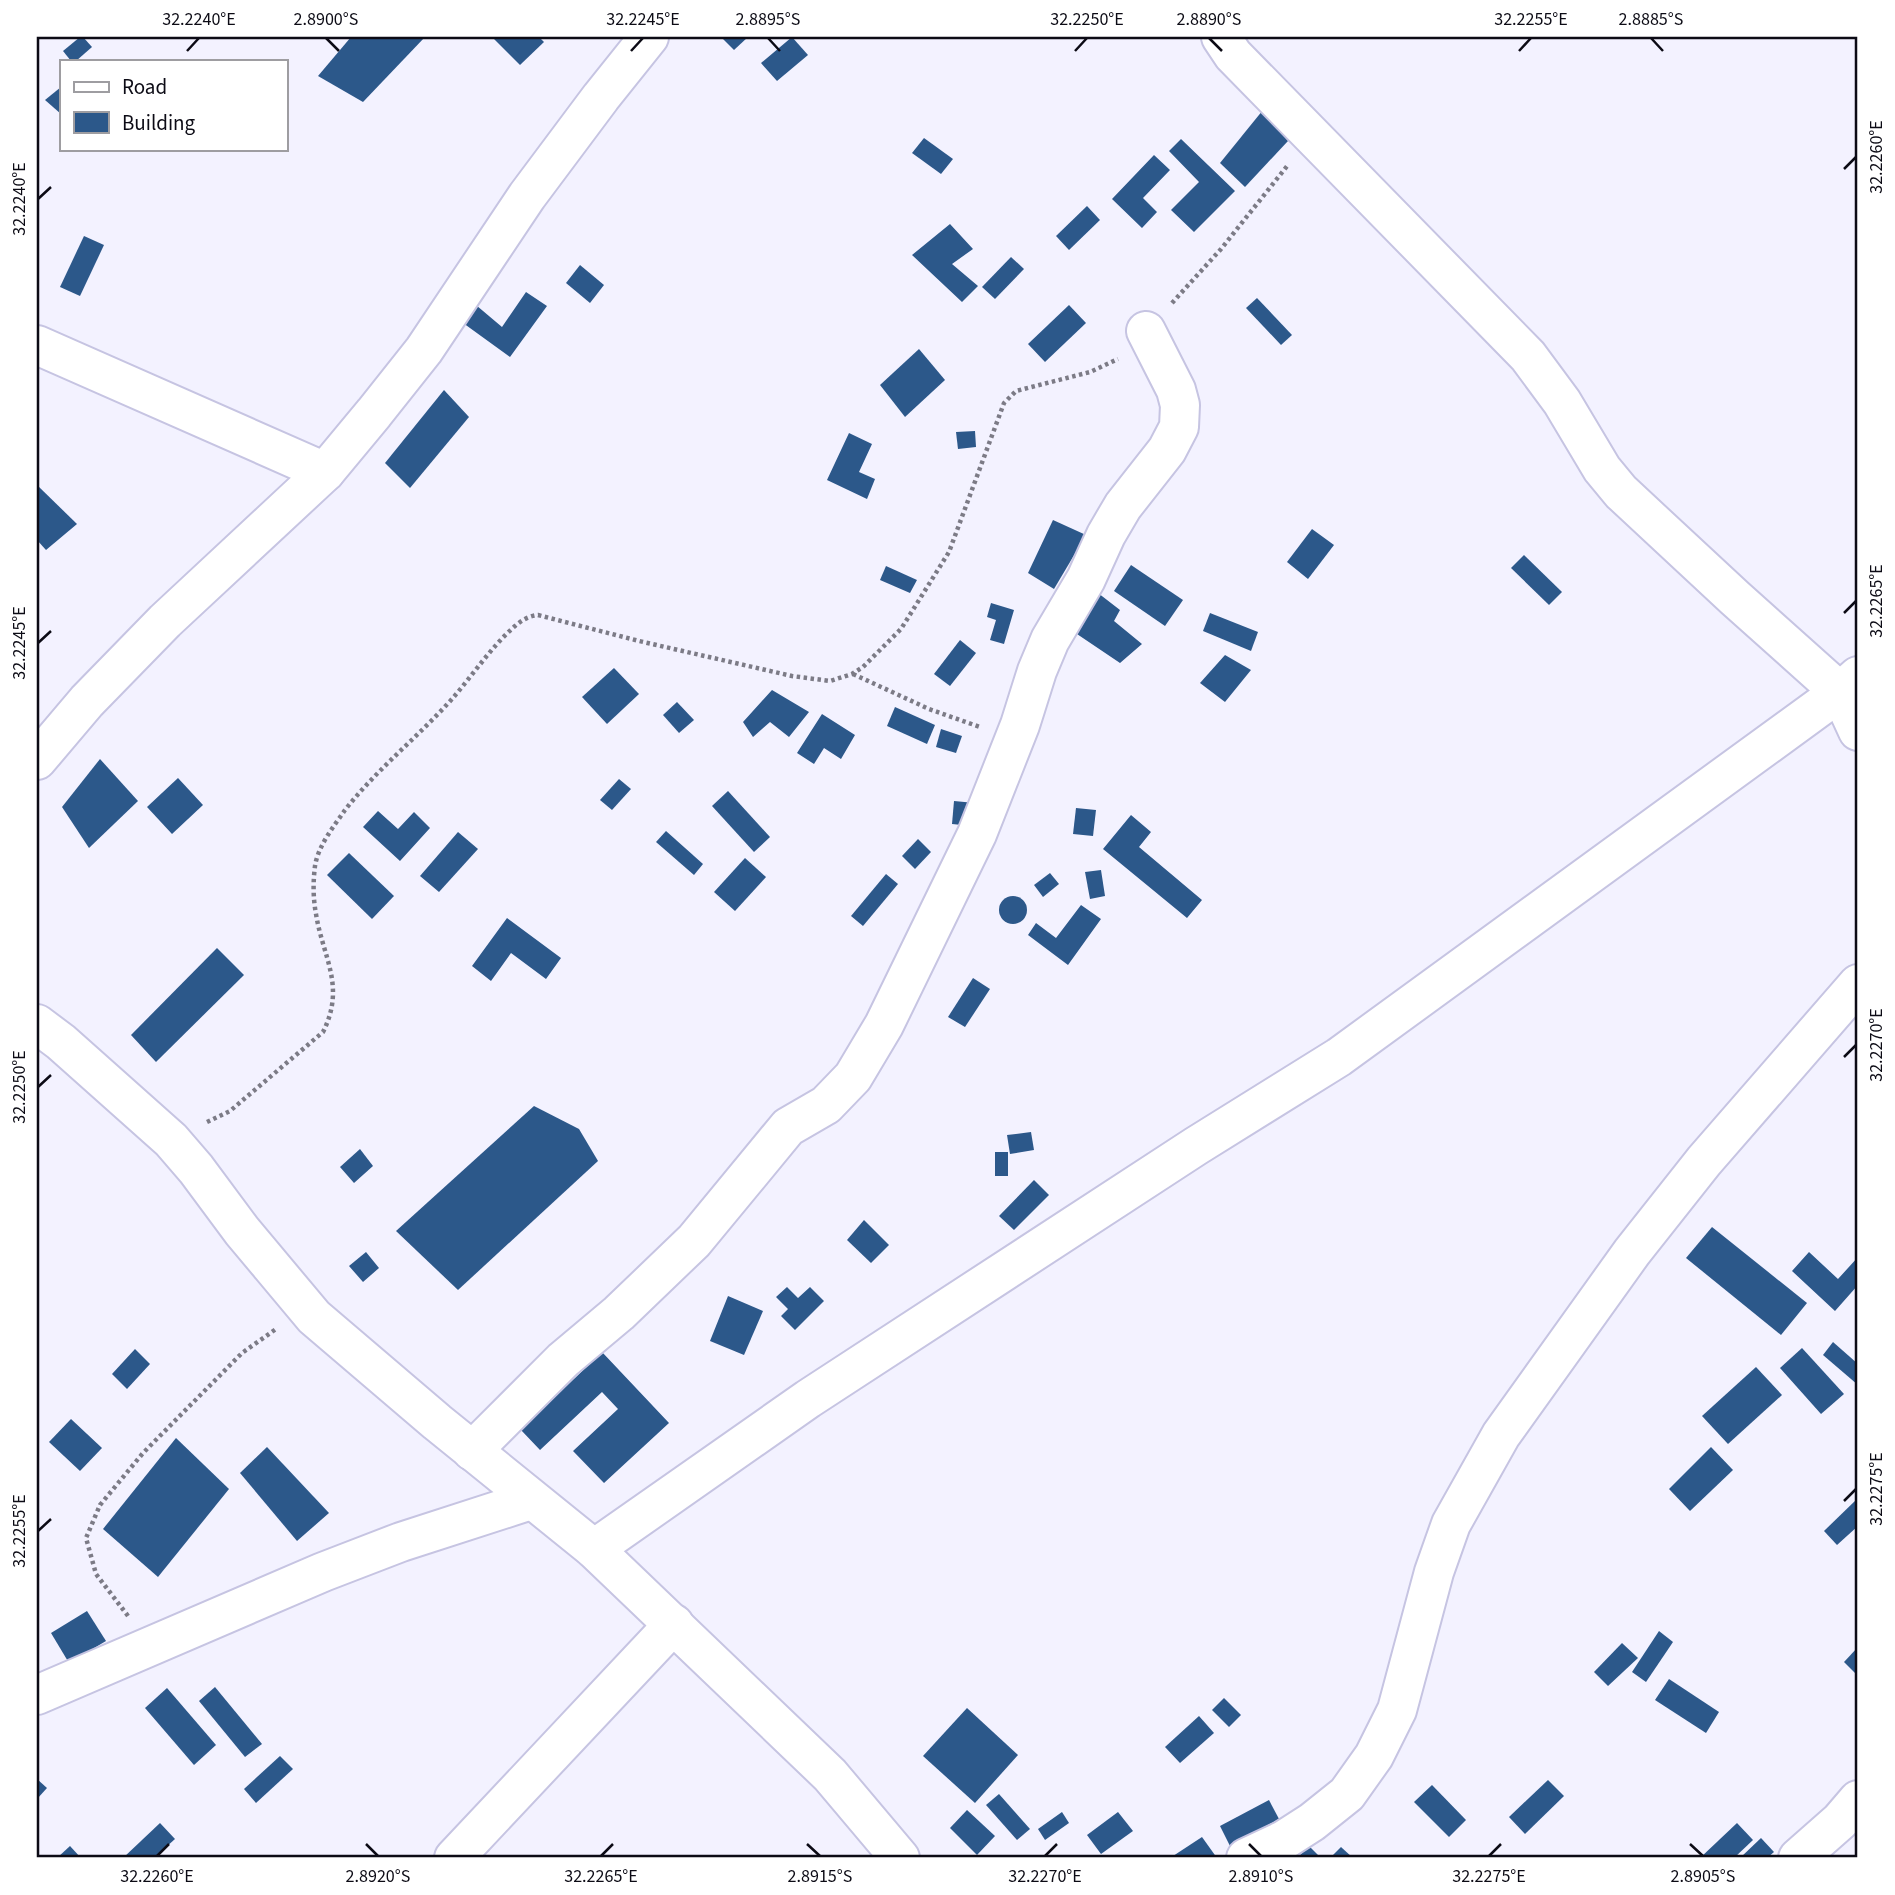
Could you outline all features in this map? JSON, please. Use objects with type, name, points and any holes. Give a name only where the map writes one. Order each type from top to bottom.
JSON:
[{"type":"street","points":[[37,760],[87,701],[165,621],[325,472],[424,350],[527,196],[649,37]]},
{"type":"street","points":[[1221,37],[1233,55],[1310,136],[1528,356],[1562,402],[1602,469],[1621,492],[1735,598],[1849,684],[1858,731]]},
{"type":"street","points":[[472,1451],[564,1360],[619,1313],[694,1241],[788,1128],[826,1105],[853,1077],[884,1026],[977,834],[1050,640],[1086,579],[1118,516],[1167,450],[1179,427],[1180,405],[1176,390],[1146,331]]},
{"type":"street","points":[[37,345],[325,472]]},
{"type":"street","points":[[594,1549],[808,1399],[1196,1146],[1339,1057],[1849,684]]},
{"type":"street","points":[[1246,1858],[1284,1840],[1312,1822],[1347,1794],[1374,1756],[1397,1710],[1434,1572],[1451,1524],[1501,1435],[1632,1252],[1704,1160],[1858,984]]},
{"type":"street","points":[[37,1024],[172,1140],[242,1231],[314,1317],[531,1500],[594,1549],[830,1775],[900,1858]]},
{"type":"street","points":[[37,1695],[336,1567],[401,1542],[531,1500]]},
{"type":"street","points":[[454,1858],[674,1624]]},
{"type":"street","points":[[1798,1858],[1840,1821],[1858,1800]]},
{"type":"path","points":[[172,1140],[230,1111],[323,1032],[330,1020],[334,996],[331,964],[316,916],[313,894],[316,863],[323,845],[345,810],[373,778],[452,700],[508,634],[525,619],[538,615],[792,676],[830,681],[852,674],[863,667],[901,629],[949,552],[1004,403],[1016,391],[1090,372],[1127,353],[1221,249],[1310,136]]},
{"type":"path","points":[[852,674],[929,709],[1014,739]]},
{"type":"path","points":[[155,1646],[125,1614],[96,1574],[86,1538],[100,1505],[143,1453],[242,1353],[273,1330],[314,1317]]},
{"type":"building","points":[[80,37],[92,47],[77,60],[70,60],[63,51]]},
{"type":"building","points":[[351,37],[425,37],[363,102],[318,76]]},
{"type":"building","points":[[492,37],[539,37],[544,42],[520,65]]},
{"type":"building","points":[[721,37],[748,37],[734,50]]},
{"type":"building","points":[[792,37],[808,55],[777,81],[761,63]]},
{"type":"building","points":[[60,88],[60,113],[45,100]]},
{"type":"building","points":[[1263,110],[1288,141],[1245,187],[1220,163]]},
{"type":"building","points":[[924,138],[953,159],[941,174],[912,153]]},
{"type":"building","points":[[1181,139],[1235,191],[1194,232],[1171,210],[1199,182],[1169,151]]},
{"type":"building","points":[[1154,155],[1170,170],[1143,198],[1157,212],[1142,228],[1112,199]]},
{"type":"building","points":[[1087,206],[1100,220],[1069,250],[1056,236]]},
{"type":"building","points":[[950,224],[973,249],[952,264],[978,286],[962,302],[912,255]]},
{"type":"building","points":[[84,236],[104,245],[80,296],[60,287]]},
{"type":"building","points":[[1011,257],[1024,269],[995,299],[982,287]]},
{"type":"building","points":[[580,265],[604,285],[590,303],[566,283]]},
{"type":"building","points":[[526,292],[547,306],[510,357],[452,315],[470,300],[502,327]]},
{"type":"building","points":[[1257,298],[1292,335],[1281,345],[1246,308]]},
{"type":"building","points":[[1069,305],[1086,323],[1045,362],[1028,344]]},
{"type":"building","points":[[919,349],[945,380],[905,417],[880,385]]},
{"type":"building","points":[[444,390],[469,417],[410,488],[385,463]]},
{"type":"building","points":[[975,431],[976,447],[958,449],[956,432]]},
{"type":"building","points":[[849,433],[872,444],[859,472],[875,479],[867,499],[827,480]]},
{"type":"building","points":[[37,485],[77,524],[46,550],[37,540]]},
{"type":"building","points":[[1053,520],[1086,535],[1054,589],[1028,573]]},
{"type":"building","points":[[1312,529],[1334,545],[1308,579],[1287,562]]},
{"type":"building","points":[[1524,555],[1562,592],[1549,605],[1511,568]]},
{"type":"building","points":[[1131,565],[1183,600],[1165,626],[1114,591]]},
{"type":"building","points":[[886,566],[917,580],[910,593],[880,580]]},
{"type":"building","points":[[1098,593],[1120,610],[1114,621],[1142,644],[1120,663],[1074,632]]},
{"type":"building","points":[[991,603],[1014,610],[1004,644],[990,640],[996,620],[987,617]]},
{"type":"building","points":[[1210,613],[1258,632],[1251,651],[1203,631]]},
{"type":"building","points":[[960,640],[976,653],[950,686],[934,674]]},
{"type":"building","points":[[1225,655],[1251,670],[1225,702],[1200,683]]},
{"type":"building","points":[[614,668],[639,694],[607,724],[582,697]]},
{"type":"building","points":[[772,690],[809,712],[789,737],[770,722],[753,737],[743,722]]},
{"type":"building","points":[[677,702],[694,720],[679,733],[663,715]]},
{"type":"building","points":[[895,707],[935,725],[927,744],[887,726]]},
{"type":"building","points":[[822,714],[855,735],[841,759],[824,748],[814,764],[797,753]]},
{"type":"building","points":[[941,729],[962,736],[956,753],[936,747]]},
{"type":"building","points":[[100,759],[138,801],[89,848],[62,807]]},
{"type":"building","points":[[178,778],[203,805],[172,834],[147,807]]},
{"type":"building","points":[[619,779],[631,789],[612,810],[600,800]]},
{"type":"building","points":[[728,791],[770,837],[754,852],[712,806]]},
{"type":"building","points":[[954,801],[975,803],[972,826],[952,824]]},
{"type":"building","points":[[1076,808],[1096,810],[1093,836],[1073,834]]},
{"type":"building","points":[[378,811],[398,829],[414,812],[430,828],[400,861],[363,827]]},
{"type":"building","points":[[1131,815],[1151,832],[1139,847],[1202,900],[1187,918],[1103,849]]},
{"type":"building","points":[[666,831],[703,864],[694,875],[656,842]]},
{"type":"building","points":[[458,832],[478,849],[439,892],[420,876]]},
{"type":"building","points":[[918,839],[931,852],[915,869],[902,856]]},
{"type":"building","points":[[349,853],[394,896],[372,919],[327,875]]},
{"type":"building","points":[[745,858],[766,877],[735,911],[714,892]]},
{"type":"building","points":[[1101,870],[1105,896],[1090,899],[1085,872]]},
{"type":"building","points":[[1050,873],[1059,884],[1043,897],[1034,885]]},
{"type":"building","points":[[886,874],[898,884],[863,926],[851,916]]},
{"type":"building","points":[[1013,896],[1023,900],[1027,910],[1023,920],[1013,924],[1003,920],[999,910],[1003,900]]},
{"type":"building","points":[[1081,905],[1101,919],[1068,965],[1028,935],[1036,923],[1056,938]]},
{"type":"building","points":[[507,918],[561,958],[546,979],[511,953],[491,981],[472,966]]},
{"type":"building","points":[[217,948],[244,975],[156,1062],[131,1035]]},
{"type":"building","points":[[973,978],[990,989],[965,1027],[948,1017]]},
{"type":"building","points":[[534,1106],[579,1129],[598,1161],[458,1290],[396,1231]]},
{"type":"building","points":[[1031,1132],[1034,1150],[1010,1154],[1007,1135]]},
{"type":"building","points":[[360,1149],[373,1166],[354,1183],[340,1167]]},
{"type":"building","points":[[995,1152],[1008,1152],[1008,1176],[995,1176]]},
{"type":"building","points":[[1034,1180],[1049,1195],[1014,1230],[999,1216]]},
{"type":"building","points":[[864,1220],[889,1245],[871,1263],[847,1240]]},
{"type":"building","points":[[1712,1227],[1807,1303],[1781,1335],[1686,1258]]},
{"type":"building","points":[[366,1252],[379,1268],[363,1282],[349,1266]]},
{"type":"building","points":[[1809,1252],[1838,1279],[1858,1257],[1858,1285],[1835,1311],[1792,1271]]},
{"type":"building","points":[[787,1287],[798,1298],[810,1287],[824,1301],[795,1330],[781,1316],[788,1309],[776,1297]]},
{"type":"building","points":[[728,1296],[763,1311],[744,1355],[710,1341]]},
{"type":"building","points":[[1833,1342],[1858,1364],[1858,1385],[1823,1355]]},
{"type":"building","points":[[1802,1348],[1844,1394],[1821,1414],[1780,1368]]},
{"type":"building","points":[[135,1349],[150,1364],[127,1389],[112,1374]]},
{"type":"building","points":[[602,1352],[669,1423],[604,1483],[573,1451],[618,1409],[602,1392],[540,1450],[521,1430]]},
{"type":"building","points":[[1756,1367],[1782,1395],[1728,1444],[1702,1416]]},
{"type":"building","points":[[71,1419],[102,1448],[80,1471],[49,1442]]},
{"type":"building","points":[[176,1438],[229,1489],[158,1577],[103,1529]]},
{"type":"building","points":[[267,1447],[329,1513],[297,1541],[240,1473]]},
{"type":"building","points":[[1711,1447],[1733,1470],[1690,1511],[1669,1489]]},
{"type":"building","points":[[1858,1498],[1858,1526],[1837,1545],[1824,1531]]},
{"type":"building","points":[[87,1611],[106,1641],[69,1663],[51,1633]]},
{"type":"building","points":[[1659,1631],[1673,1642],[1646,1682],[1632,1672]]},
{"type":"building","points":[[1622,1643],[1638,1658],[1608,1686],[1594,1672]]},
{"type":"building","points":[[1858,1647],[1858,1676],[1844,1662]]},
{"type":"building","points":[[1669,1679],[1719,1712],[1706,1733],[1655,1700]]},
{"type":"building","points":[[215,1687],[262,1744],[245,1757],[199,1701]]},
{"type":"building","points":[[167,1688],[216,1745],[194,1765],[145,1708]]},
{"type":"building","points":[[1224,1698],[1241,1715],[1229,1727],[1212,1710]]},
{"type":"building","points":[[967,1708],[1018,1755],[975,1803],[923,1756]]},
{"type":"building","points":[[1199,1716],[1214,1733],[1180,1763],[1165,1747]]},
{"type":"building","points":[[280,1756],[293,1769],[256,1803],[244,1789]]},
{"type":"building","points":[[37,1779],[47,1788],[37,1799]]},
{"type":"building","points":[[1548,1780],[1564,1796],[1525,1834],[1509,1817]]},
{"type":"building","points":[[1432,1785],[1466,1820],[1449,1837],[1414,1802]]},
{"type":"building","points":[[999,1794],[1030,1829],[1017,1840],[986,1805]]},
{"type":"building","points":[[1269,1800],[1279,1819],[1230,1846],[1220,1826]]},
{"type":"building","points":[[967,1810],[995,1836],[977,1855],[950,1828]]},
{"type":"building","points":[[1062,1812],[1069,1823],[1045,1840],[1038,1829]]},
{"type":"building","points":[[1118,1812],[1133,1831],[1101,1854],[1087,1835]]},
{"type":"building","points":[[160,1823],[175,1839],[154,1858],[123,1858]]},
{"type":"building","points":[[1737,1823],[1753,1840],[1734,1858],[1700,1858]]},
{"type":"building","points":[[1202,1837],[1217,1858],[1170,1858]]},
{"type":"building","points":[[1761,1838],[1774,1852],[1767,1858],[1740,1858]]},
{"type":"building","points":[[70,1846],[81,1858],[57,1858]]},
{"type":"building","points":[[1309,1846],[1321,1858],[1297,1858]]},
{"type":"building","points":[[1341,1847],[1353,1858],[1330,1858]]}]
